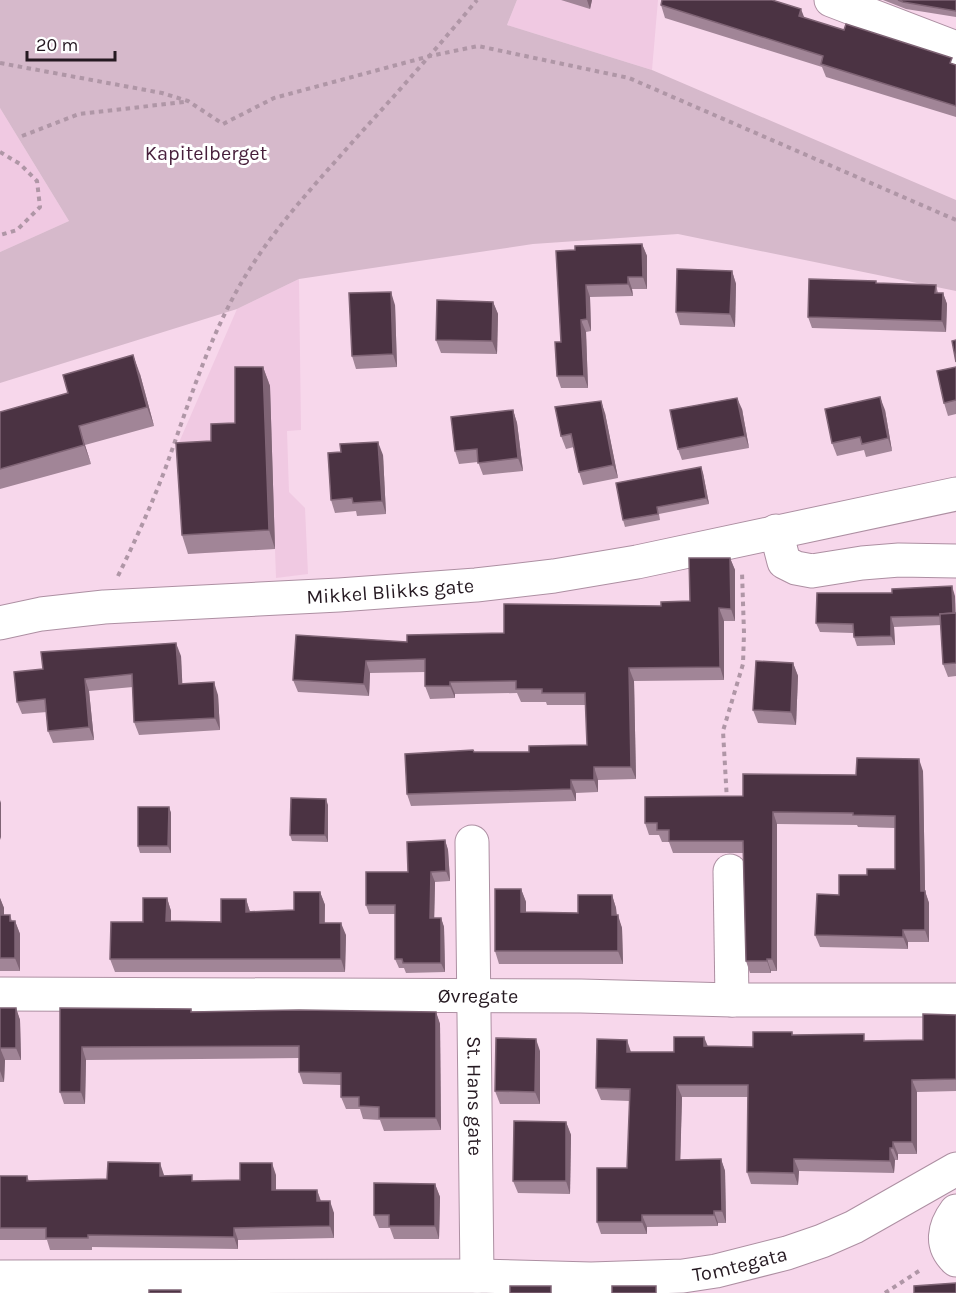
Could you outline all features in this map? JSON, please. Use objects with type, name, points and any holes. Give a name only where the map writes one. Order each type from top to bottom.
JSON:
[{"type":"street","points":[[831,0],[956,48]]},
{"type":"street","name":"Mikkel Blikks gate","points":[[0,623],[41,614],[104,607],[339,596],[554,576],[637,562],[956,494]]},
{"type":"street","points":[[776,531],[784,562],[796,568],[812,571],[880,562],[956,561]]},
{"type":"street","name":"St. Hans gate","points":[[472,842],[477,1276]]},
{"type":"street","points":[[730,871],[732,1000]]},
{"type":"street","name":"Øvregate","points":[[0,994],[956,1000]]},
{"type":"street","name":"Tomtegata","points":[[0,1277],[649,1278],[716,1271],[787,1253],[822,1241],[854,1227],[956,1169]]},
{"type":"street","points":[[952,1256],[945,1242],[945,1231],[956,1211]]},
{"type":"path","points":[[104,607],[145,522],[168,462],[179,425],[215,337],[250,268],[314,186],[477,0]]},
{"type":"path","points":[[0,63],[162,93],[188,101],[223,124],[274,98],[430,56],[478,46],[629,78],[956,220]]},
{"type":"path","points":[[22,136],[79,114],[188,101]]},
{"type":"path","points":[[0,152],[20,164],[37,182],[40,207],[17,230],[0,235]]},
{"type":"path","points":[[727,804],[723,731],[743,664],[742,576],[737,540]]},
{"type":"path","points":[[885,1293],[952,1256]]},
{"type":"shaded area","points":[[517,0],[658,0],[652,70],[507,25]]},
{"type":"shaded area","points":[[0,108],[69,221],[0,252]]},
{"type":"shaded area","points":[[299,279],[301,430],[287,431],[289,492],[305,508],[308,574],[276,578],[275,549],[188,554],[182,462],[177,447],[237,309]]},
{"type":"green space","name":"Kapitelberget","points":[[0,0],[517,0],[507,25],[652,70],[956,200],[956,291],[678,234],[533,244],[299,279],[237,309],[0,383],[0,252],[69,221],[0,108]]},
{"type":"building","points":[[662,0],[772,0],[801,9],[799,16],[844,30],[846,24],[952,58],[950,63],[956,65],[956,106],[821,64],[823,56],[661,5]]},
{"type":"building","points":[[898,0],[956,0],[956,11],[903,2]]},
{"type":"building","points":[[642,244],[643,277],[628,277],[628,284],[586,285],[587,319],[581,320],[584,376],[557,376],[555,342],[561,342],[556,251],[575,250],[575,246]]},
{"type":"building","points":[[677,269],[732,271],[730,314],[676,312]]},
{"type":"building","points":[[809,279],[936,285],[935,293],[943,293],[942,321],[808,317]]},
{"type":"building","points":[[391,292],[393,354],[352,356],[349,293]]},
{"type":"building","points":[[437,300],[493,302],[492,341],[436,340]]},
{"type":"building","points":[[956,340],[956,362],[952,341]]},
{"type":"building","points":[[133,355],[147,407],[79,426],[84,445],[0,469],[0,412],[68,393],[63,375]]},
{"type":"building","points":[[235,367],[263,367],[269,530],[182,535],[176,443],[211,441],[211,424],[235,423]]},
{"type":"building","points":[[956,367],[956,400],[944,403],[937,371]]},
{"type":"building","points":[[880,397],[888,438],[862,444],[860,437],[832,443],[825,409]]},
{"type":"building","points":[[737,398],[745,436],[678,449],[670,410]]},
{"type":"building","points":[[601,401],[613,465],[579,472],[571,434],[561,436],[555,407]]},
{"type":"building","points":[[513,410],[518,458],[478,463],[477,449],[455,451],[451,417]]},
{"type":"building","points":[[378,442],[382,501],[353,503],[352,498],[331,500],[328,453],[341,452],[340,444]]},
{"type":"building","points":[[701,467],[706,498],[657,507],[658,514],[623,520],[616,483]]},
{"type":"building","points":[[689,558],[730,558],[731,609],[719,608],[720,667],[629,668],[631,767],[594,767],[594,780],[571,780],[571,789],[407,794],[405,754],[473,750],[474,752],[529,752],[529,746],[587,745],[585,693],[542,693],[542,689],[516,689],[516,681],[450,682],[450,686],[425,686],[425,659],[366,661],[364,684],[293,680],[296,635],[407,642],[407,635],[504,633],[504,604],[661,606],[661,602],[690,601]]},
{"type":"building","points":[[952,586],[953,613],[940,614],[940,616],[891,617],[891,636],[854,637],[853,624],[816,623],[817,593],[892,593],[892,589]]},
{"type":"building","points":[[956,613],[956,663],[943,664],[940,614]]},
{"type":"building","points":[[176,643],[179,684],[214,682],[215,718],[134,722],[132,674],[85,679],[89,727],[48,731],[45,699],[17,702],[14,672],[43,669],[41,652]]},
{"type":"building","points":[[756,661],[793,663],[791,712],[753,710]]},
{"type":"building","points":[[857,758],[919,759],[921,891],[925,891],[925,930],[903,930],[903,937],[815,935],[817,894],[839,895],[839,875],[867,875],[867,869],[895,869],[895,816],[773,812],[772,959],[746,961],[743,841],[669,841],[669,830],[657,830],[657,823],[645,823],[645,797],[743,796],[743,774],[856,775]]},
{"type":"building","points":[[291,798],[326,799],[325,835],[290,835]]},
{"type":"building","points":[[138,807],[169,807],[168,846],[138,846]]},
{"type":"building","points":[[445,840],[446,871],[431,872],[430,918],[441,918],[441,963],[403,963],[402,959],[395,959],[395,905],[366,905],[366,872],[408,872],[407,842]]},
{"type":"building","points":[[495,889],[521,889],[521,912],[578,913],[578,895],[612,895],[612,915],[618,915],[618,951],[495,951]]},
{"type":"building","points":[[294,892],[320,892],[320,923],[341,923],[341,959],[110,959],[111,922],[143,922],[143,898],[167,898],[166,921],[221,922],[221,899],[246,899],[246,912],[294,910]]},
{"type":"building","points":[[0,915],[10,915],[10,921],[15,921],[15,958],[0,958]]},
{"type":"building","points":[[0,1008],[16,1008],[16,1048],[0,1048]]},
{"type":"building","points":[[60,1008],[191,1009],[191,1012],[299,1010],[436,1012],[436,1118],[379,1118],[379,1107],[359,1106],[359,1097],[341,1097],[341,1073],[299,1072],[299,1046],[82,1047],[81,1092],[60,1092]]},
{"type":"building","points":[[923,1014],[956,1015],[956,1079],[912,1080],[912,1142],[893,1142],[893,1148],[890,1148],[890,1161],[794,1159],[794,1173],[747,1172],[748,1085],[677,1085],[676,1160],[721,1159],[722,1211],[714,1211],[714,1215],[642,1215],[642,1222],[597,1222],[597,1168],[627,1168],[630,1089],[596,1088],[597,1039],[627,1040],[627,1052],[674,1052],[674,1037],[704,1037],[704,1046],[753,1047],[753,1032],[792,1032],[792,1035],[864,1034],[864,1041],[923,1040]]},
{"type":"building","points":[[496,1038],[536,1039],[535,1092],[495,1091]]},
{"type":"building","points":[[514,1121],[566,1122],[566,1181],[513,1181]]},
{"type":"building","points":[[108,1162],[160,1163],[160,1176],[192,1175],[192,1181],[240,1180],[240,1163],[272,1163],[272,1190],[317,1190],[317,1201],[330,1201],[330,1226],[234,1228],[234,1237],[88,1235],[88,1238],[46,1238],[46,1228],[0,1228],[0,1176],[27,1176],[27,1181],[107,1179]]},
{"type":"building","points":[[374,1183],[435,1184],[435,1226],[389,1226],[389,1215],[374,1215]]},
{"type":"building","points":[[956,1283],[956,1293],[914,1293],[914,1286]]},
{"type":"building","points":[[510,1286],[551,1286],[551,1293],[510,1293]]},
{"type":"building","points":[[612,1286],[656,1286],[656,1293],[612,1293]]},
{"type":"building","points":[[149,1290],[181,1290],[181,1293],[149,1293]]}]
